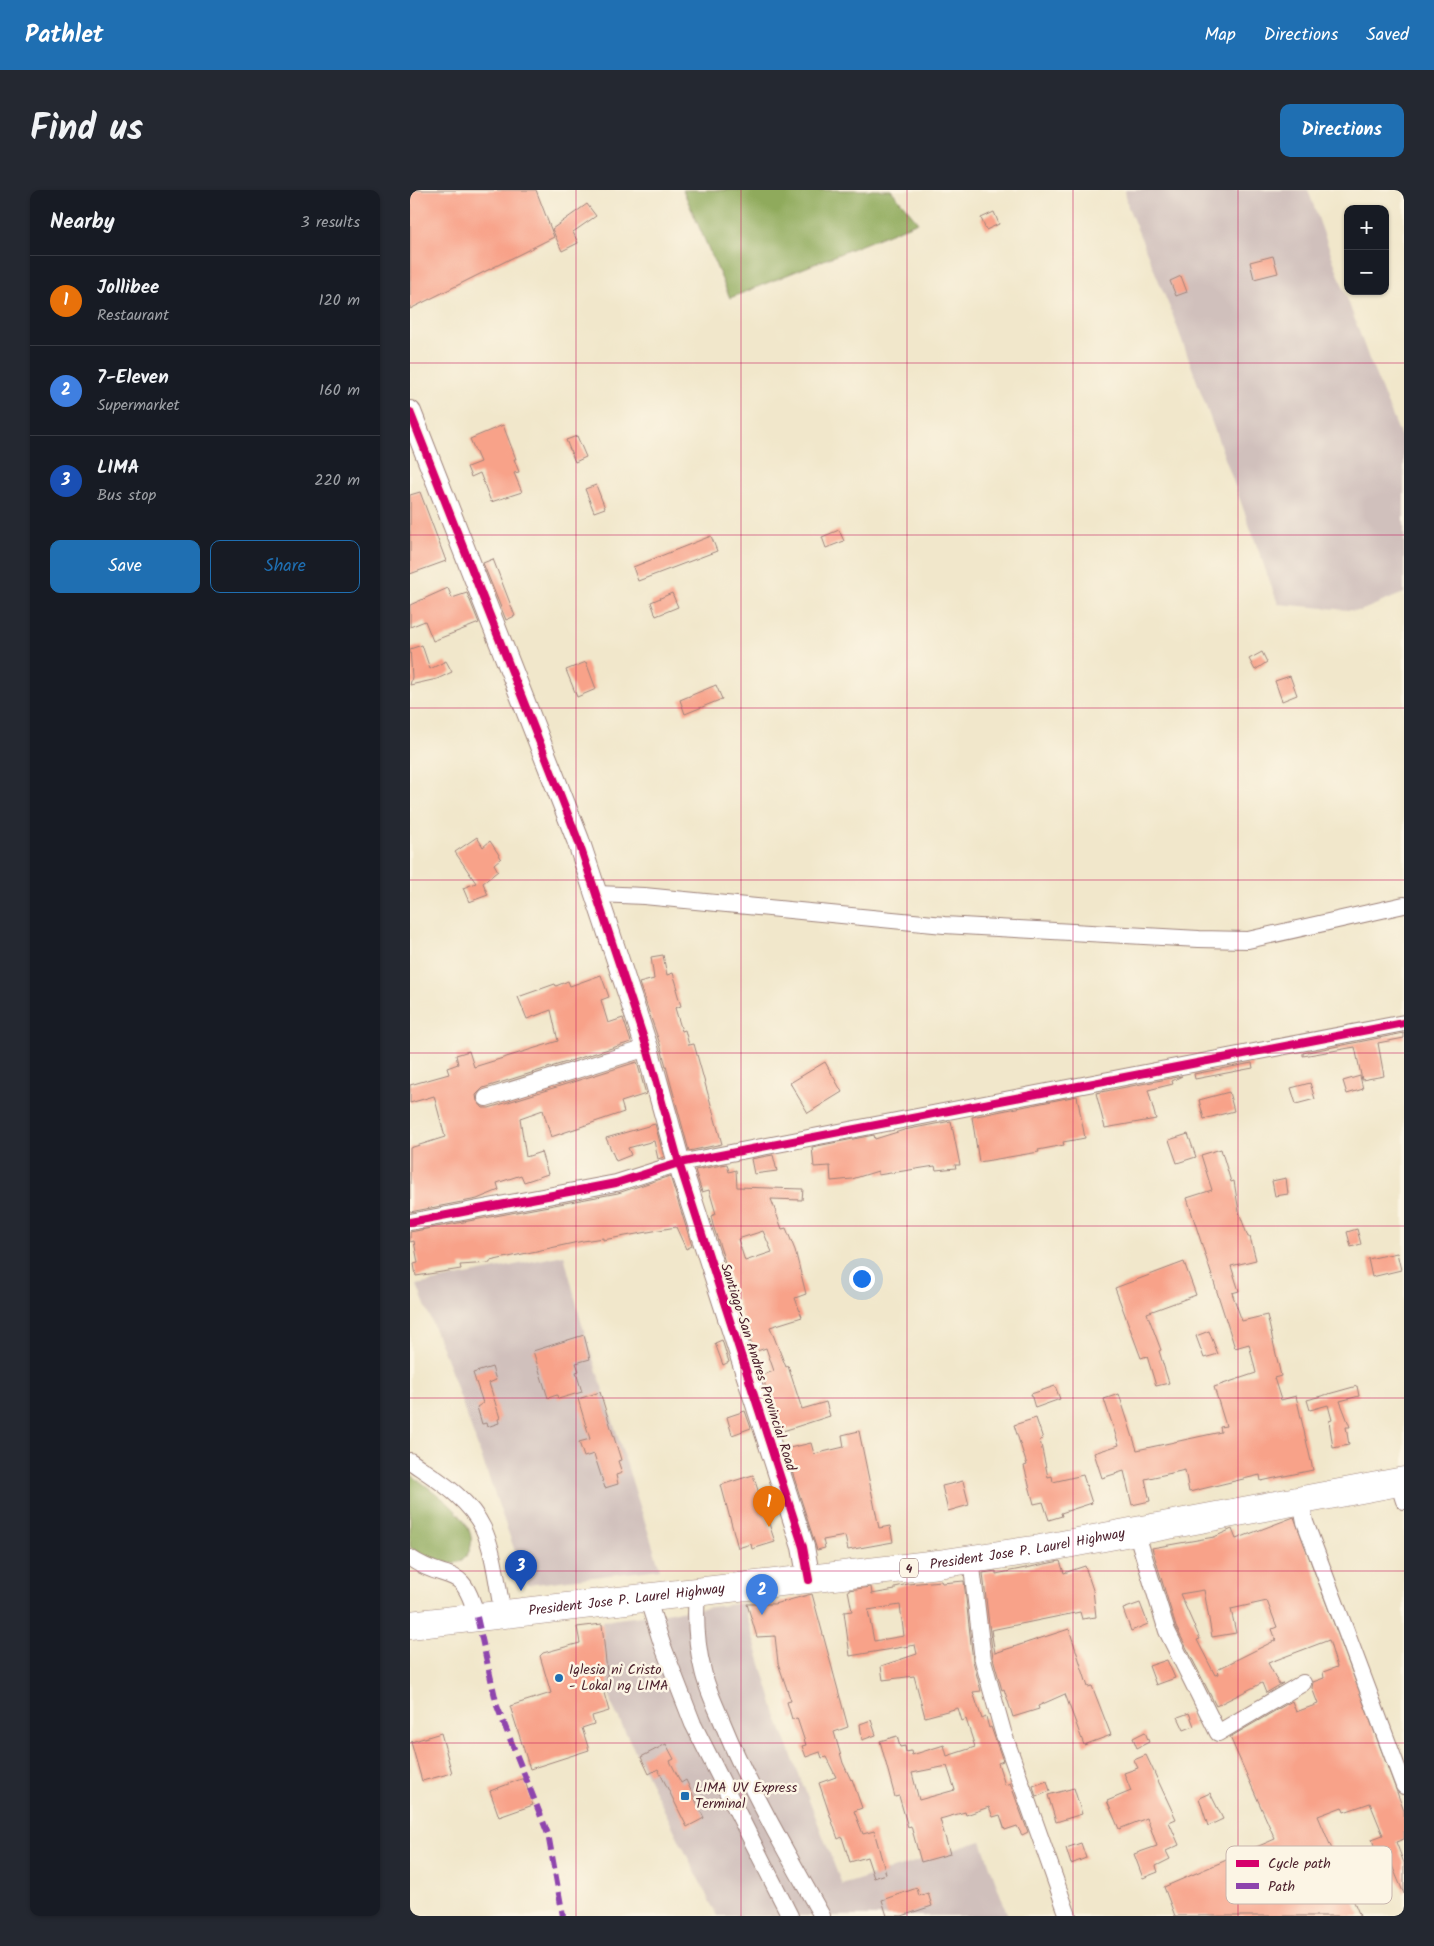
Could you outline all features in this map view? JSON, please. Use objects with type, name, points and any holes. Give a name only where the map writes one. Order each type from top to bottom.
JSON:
[{"type":"highway","name":"President Jose P. Laurel Highway","points":[[410,1625],[809,1580],[971,1559],[1301,1501],[1402,1488]]},
{"type":"street","name":"Santiago-San Andres Provincial Road","points":[[410,412],[598,894],[647,1048],[679,1162],[800,1538],[809,1580]]},
{"type":"street","points":[[598,894],[644,896],[944,925],[1248,940],[1404,905]]},
{"type":"street","points":[[410,1222],[616,1183],[679,1162],[1404,1023]]},
{"type":"street","points":[[486,1098],[647,1048]]},
{"type":"street","points":[[410,1461],[451,1490],[477,1517],[487,1539],[490,1616]]},
{"type":"street","points":[[1301,1501],[1305,1522],[1404,1786]]},
{"type":"street","points":[[1136,1531],[1167,1630],[1218,1733],[1304,1683]]},
{"type":"street","points":[[410,1558],[423,1566],[462,1581],[490,1616]]},
{"type":"street","points":[[971,1559],[983,1660],[1003,1732],[1068,1916]]},
{"type":"street","points":[[697,1592],[696,1625],[703,1671],[739,1761],[822,1916]]},
{"type":"street","points":[[647,1598],[692,1724],[790,1916]]},
{"type":"street","points":[[767,1872],[790,1859]]},
{"type":"shaded area","points":[[1125,190],[1308,190],[1344,290],[1344,295],[1346,295],[1369,359],[1404,444],[1404,593],[1360,611],[1278,604],[1172,313],[1128,207]]},
{"type":"shaded area","points":[[564,1255],[581,1321],[660,1569],[527,1585],[448,1363],[417,1285]]},
{"type":"shaded area","points":[[743,1603],[777,1718],[842,1885],[981,1841],[1008,1916],[717,1916],[611,1703],[602,1621]]},
{"type":"green space","points":[[683,190],[891,190],[918,222],[730,298]]},
{"type":"green space","points":[[410,1474],[445,1501],[466,1524],[471,1536],[470,1549],[462,1561],[449,1563],[434,1560],[410,1547]]},
{"type":"building","points":[[410,190],[536,190],[554,237],[410,309]]},
{"type":"building","points":[[587,204],[596,216],[573,232],[578,243],[562,251],[552,229]]},
{"type":"building","points":[[994,212],[999,224],[986,230],[981,218]]},
{"type":"building","points":[[1273,256],[1278,273],[1254,279],[1250,262]]},
{"type":"building","points":[[1181,276],[1187,292],[1176,296],[1170,281]]},
{"type":"building","points":[[503,425],[516,459],[514,459],[519,472],[514,473],[522,492],[491,502],[480,473],[471,477],[467,467],[480,462],[470,439]]},
{"type":"building","points":[[577,436],[586,457],[575,462],[566,440]]},
{"type":"building","points":[[596,485],[605,508],[594,512],[585,489]]},
{"type":"building","points":[[420,492],[446,561],[410,574],[410,495]]},
{"type":"building","points":[[839,530],[844,541],[826,548],[822,537]]},
{"type":"building","points":[[711,536],[717,551],[638,581],[633,567]]},
{"type":"building","points":[[493,559],[515,616],[506,620],[483,563]]},
{"type":"building","points":[[448,588],[452,598],[467,593],[479,623],[433,641],[425,621],[410,627],[410,605]]},
{"type":"building","points":[[672,593],[678,607],[656,616],[651,602]]},
{"type":"building","points":[[422,645],[430,669],[446,661],[452,672],[437,679],[410,685],[412,677],[410,649]]},
{"type":"building","points":[[1262,652],[1267,662],[1255,670],[1249,659]]},
{"type":"building","points":[[586,662],[596,689],[577,697],[566,670]]},
{"type":"building","points":[[1290,676],[1297,695],[1282,701],[1275,681]]},
{"type":"building","points":[[716,685],[722,699],[685,714],[680,700]]},
{"type":"building","points":[[477,837],[483,847],[490,841],[501,858],[494,864],[498,871],[483,883],[488,895],[469,902],[463,888],[476,883],[455,852]]},
{"type":"building","points":[[663,955],[667,975],[673,973],[678,989],[676,989],[681,1006],[675,1008],[682,1031],[685,1030],[689,1045],[694,1044],[722,1144],[689,1151],[660,1044],[639,983],[654,979],[651,957]]},
{"type":"building","points":[[601,975],[609,997],[601,1000],[608,1023],[623,1018],[631,1042],[483,1088],[476,1095],[477,1101],[483,1108],[489,1108],[637,1062],[646,1094],[621,1102],[624,1112],[551,1137],[543,1110],[520,1118],[526,1157],[541,1152],[548,1174],[524,1182],[521,1175],[497,1183],[499,1190],[477,1199],[410,1212],[410,1148],[445,1137],[434,1096],[410,1103],[410,1085],[449,1074],[447,1068],[458,1064],[456,1055],[469,1051],[474,1067],[558,1041],[551,1010],[527,1019],[518,997],[555,984],[556,986],[568,981],[570,986]]},
{"type":"building","points":[[1404,1033],[1404,1038],[1378,1043],[1384,1076],[1362,1080],[1355,1047],[1303,1056],[1303,1053]]},
{"type":"building","points":[[825,1062],[842,1092],[808,1113],[790,1083]]},
{"type":"building","points":[[1252,1063],[1253,1068],[1195,1079],[1194,1074]]},
{"type":"building","points":[[1182,1076],[1172,1081],[1173,1084],[1148,1090],[1156,1119],[1105,1128],[1096,1093]]},
{"type":"building","points":[[1360,1076],[1363,1089],[1347,1094],[1343,1081]]},
{"type":"building","points":[[1310,1083],[1315,1099],[1296,1104],[1291,1088]]},
{"type":"building","points":[[1229,1092],[1234,1111],[1204,1119],[1199,1100]]},
{"type":"building","points":[[1077,1096],[1085,1138],[1063,1142],[1064,1145],[1038,1150],[1039,1152],[979,1162],[972,1117]]},
{"type":"building","points":[[951,1121],[960,1165],[955,1165],[956,1168],[936,1170],[935,1166],[878,1175],[878,1171],[852,1179],[831,1181],[830,1166],[814,1167],[812,1147],[874,1135],[875,1139],[904,1130]]},
{"type":"building","points":[[655,1124],[664,1157],[658,1159],[654,1141],[628,1148],[631,1155],[616,1161],[606,1138]]},
{"type":"building","points":[[1188,1134],[1196,1157],[1177,1163],[1169,1140]]},
{"type":"building","points":[[1221,1149],[1231,1182],[1234,1181],[1239,1212],[1248,1237],[1250,1237],[1256,1260],[1231,1266],[1239,1291],[1232,1293],[1242,1321],[1267,1315],[1281,1376],[1274,1378],[1281,1400],[1296,1396],[1313,1470],[1261,1481],[1260,1475],[1189,1492],[1185,1470],[1145,1479],[1150,1501],[1132,1505],[1124,1471],[1102,1478],[1094,1453],[1119,1445],[1104,1399],[1119,1394],[1137,1450],[1221,1432],[1220,1427],[1226,1426],[1214,1387],[1256,1373],[1249,1344],[1235,1348],[1187,1198],[1212,1190],[1201,1155]]},
{"type":"building","points":[[773,1155],[777,1171],[754,1174],[751,1159]]},
{"type":"building","points":[[727,1164],[729,1172],[736,1170],[737,1187],[803,1189],[802,1200],[771,1199],[782,1229],[786,1228],[795,1250],[806,1294],[795,1298],[802,1317],[770,1327],[786,1367],[788,1366],[802,1409],[826,1402],[830,1416],[780,1432],[762,1375],[774,1371],[766,1348],[754,1352],[713,1225],[711,1216],[716,1214],[709,1190],[702,1192],[695,1170]],"holes":[[[763,1231],[772,1252],[745,1261],[738,1239]]]},
{"type":"building","points":[[670,1176],[692,1246],[686,1249],[676,1227],[603,1240],[603,1238],[583,1241],[490,1261],[490,1263],[460,1265],[461,1269],[416,1276],[414,1264],[418,1263],[414,1241],[410,1242],[410,1232],[618,1193]]},
{"type":"building","points":[[1286,1178],[1288,1194],[1275,1196],[1272,1181]]},
{"type":"building","points":[[1357,1229],[1361,1244],[1351,1247],[1347,1232]]},
{"type":"building","points":[[1397,1253],[1401,1270],[1372,1277],[1368,1259]]},
{"type":"building","points":[[1184,1262],[1196,1295],[1147,1313],[1161,1350],[1159,1351],[1169,1383],[1156,1386],[1147,1356],[1141,1358],[1115,1288]]},
{"type":"building","points":[[1209,1331],[1218,1354],[1204,1358],[1196,1336]]},
{"type":"building","points":[[584,1335],[590,1359],[576,1363],[579,1371],[576,1372],[582,1392],[558,1399],[557,1395],[548,1398],[533,1351]]},
{"type":"building","points":[[722,1340],[729,1362],[723,1365],[715,1343]]},
{"type":"building","points":[[492,1367],[496,1380],[489,1383],[500,1418],[498,1419],[499,1423],[487,1427],[486,1423],[482,1424],[477,1407],[483,1403],[473,1373]]},
{"type":"building","points":[[1055,1386],[1060,1399],[1035,1408],[1031,1394]]},
{"type":"building","points":[[1357,1386],[1359,1396],[1340,1401],[1350,1427],[1346,1427],[1349,1445],[1333,1448],[1329,1421],[1332,1420],[1328,1405],[1310,1410],[1307,1400]]},
{"type":"building","points":[[600,1392],[621,1460],[618,1461],[622,1473],[616,1475],[618,1484],[605,1488],[594,1454],[584,1457],[579,1442],[590,1439],[578,1399]]},
{"type":"building","points":[[745,1411],[751,1428],[732,1435],[727,1417]]},
{"type":"building","points":[[1036,1418],[1043,1439],[1040,1440],[1048,1477],[1052,1476],[1053,1482],[1083,1475],[1092,1503],[1061,1513],[1062,1516],[1049,1520],[1043,1502],[1034,1504],[1024,1466],[1027,1465],[1014,1425]]},
{"type":"building","points":[[859,1431],[879,1528],[890,1526],[893,1542],[848,1550],[845,1536],[823,1540],[825,1548],[817,1550],[785,1449],[811,1443],[814,1454],[844,1447],[842,1435]]},
{"type":"building","points":[[753,1475],[775,1542],[752,1549],[751,1544],[738,1548],[721,1485]]},
{"type":"building","points":[[963,1481],[969,1505],[948,1511],[942,1486]]},
{"type":"building","points":[[1294,1517],[1404,1811],[1404,1839],[1396,1842],[1404,1863],[1404,1894],[1392,1866],[1392,1846],[1374,1846],[1372,1839],[1383,1835],[1370,1803],[1344,1812],[1342,1807],[1318,1816],[1331,1846],[1259,1846],[1275,1839],[1230,1737],[1292,1701],[1296,1712],[1318,1704],[1312,1688],[1313,1682],[1324,1678],[1323,1672],[1337,1667],[1329,1640],[1268,1663],[1279,1684],[1283,1683],[1266,1693],[1262,1683],[1216,1706],[1176,1627],[1152,1548],[1214,1537],[1232,1529],[1236,1539]],"holes":[[[1204,1590],[1212,1637],[1236,1633],[1231,1609],[1267,1601],[1277,1627],[1272,1629],[1276,1640],[1218,1669],[1219,1674],[1215,1675],[1197,1640],[1200,1639],[1180,1594]]]},
{"type":"building","points":[[1060,1561],[1064,1573],[1085,1566],[1093,1590],[1096,1617],[1082,1619],[1080,1612],[991,1630],[995,1653],[1069,1629],[1088,1687],[1092,1686],[1111,1735],[1084,1745],[1065,1694],[1038,1706],[1039,1709],[1013,1717],[1004,1689],[1002,1690],[993,1658],[983,1573],[996,1571],[996,1574]]},
{"type":"building","points":[[964,1581],[973,1661],[981,1691],[973,1692],[982,1719],[986,1717],[989,1728],[991,1727],[1003,1761],[998,1763],[1005,1785],[1010,1783],[1028,1832],[1022,1835],[1017,1826],[1005,1830],[1000,1815],[993,1817],[989,1807],[966,1815],[965,1812],[940,1819],[950,1854],[921,1862],[911,1826],[908,1827],[899,1796],[895,1797],[880,1741],[897,1736],[900,1747],[905,1746],[906,1752],[911,1751],[912,1755],[944,1745],[947,1756],[975,1747],[966,1719],[962,1721],[958,1708],[925,1717],[914,1676],[883,1680],[881,1666],[917,1654],[915,1645],[850,1656],[844,1612],[852,1611],[848,1590],[871,1587],[872,1594],[895,1590],[895,1587],[908,1584]],"holes":[[[900,1605],[904,1636],[874,1641],[868,1610]],[[947,1766],[955,1790],[919,1800],[912,1773]]]},
{"type":"building","points":[[812,1594],[848,1727],[834,1732],[843,1763],[852,1779],[862,1808],[854,1811],[863,1834],[874,1831],[886,1874],[874,1878],[867,1857],[850,1862],[842,1837],[838,1839],[819,1783],[836,1777],[826,1757],[822,1758],[820,1752],[806,1757],[802,1746],[806,1745],[797,1718],[792,1719],[787,1702],[791,1701],[778,1663],[775,1636],[757,1637],[747,1604],[774,1604]]},
{"type":"building","points":[[1140,1603],[1148,1624],[1131,1631],[1123,1609]]},
{"type":"building","points":[[602,1624],[609,1691],[604,1693],[609,1711],[592,1716],[594,1724],[582,1728],[589,1750],[530,1769],[510,1706],[551,1693],[540,1656],[543,1653],[580,1643],[577,1627]]},
{"type":"building","points":[[1167,1660],[1175,1678],[1156,1685],[1149,1666]]},
{"type":"building","points":[[1189,1713],[1194,1726],[1184,1730],[1178,1717]]},
{"type":"building","points":[[871,1720],[876,1735],[862,1740],[860,1724]]},
{"type":"building","points":[[1145,1732],[1149,1742],[1137,1748],[1133,1738]]},
{"type":"building","points":[[441,1733],[452,1773],[422,1781],[411,1742]]},
{"type":"building","points":[[666,1744],[674,1759],[670,1761],[681,1783],[686,1780],[704,1818],[687,1827],[658,1769],[649,1774],[641,1757]]},
{"type":"building","points":[[1146,1755],[1176,1819],[1169,1822],[1179,1845],[1166,1851],[1170,1859],[1156,1866],[1158,1872],[1143,1878],[1134,1854],[1157,1846],[1147,1818],[1119,1829],[1107,1801],[1131,1791],[1124,1773],[1138,1768],[1134,1760]]},
{"type":"building","points":[[524,1778],[533,1805],[499,1817],[490,1791]]},
{"type":"building","points":[[1047,1781],[1050,1791],[1036,1797],[1033,1786]]},
{"type":"building","points":[[1074,1788],[1082,1814],[1056,1822],[1048,1795]]},
{"type":"building","points":[[1210,1793],[1223,1819],[1208,1826],[1199,1798]]},
{"type":"building","points":[[1081,1843],[1086,1858],[1071,1864],[1066,1848]]},
{"type":"building","points":[[1226,1860],[1226,1904],[1355,1904],[1360,1916],[1175,1916],[1164,1887]]},
{"type":"building","points":[[917,1888],[919,1896],[928,1893],[932,1906],[902,1916],[887,1916],[882,1900]]},
{"type":"marked path","points":[[477,1617],[497,1706],[548,1834],[563,1916]]},
{"type":"cycle path","points":[[410,412],[578,840],[647,1048],[679,1163],[803,1547],[809,1580]]},
{"type":"cycle path","points":[[410,1222],[616,1183],[679,1163],[1404,1023]]},
{"type":"place","name":"Jollibee","points":[[769,1527]]},
{"type":"place","name":"LIMA","points":[[521,1591]]},
{"type":"place","name":"7-Eleven","points":[[762,1615]]},
{"type":"place","name":"Iglesia ni Cristo - Lokal ng LIMA","points":[[559,1678]]},
{"type":"place","name":"LIMA UV Express Terminal","points":[[685,1796]]}]
